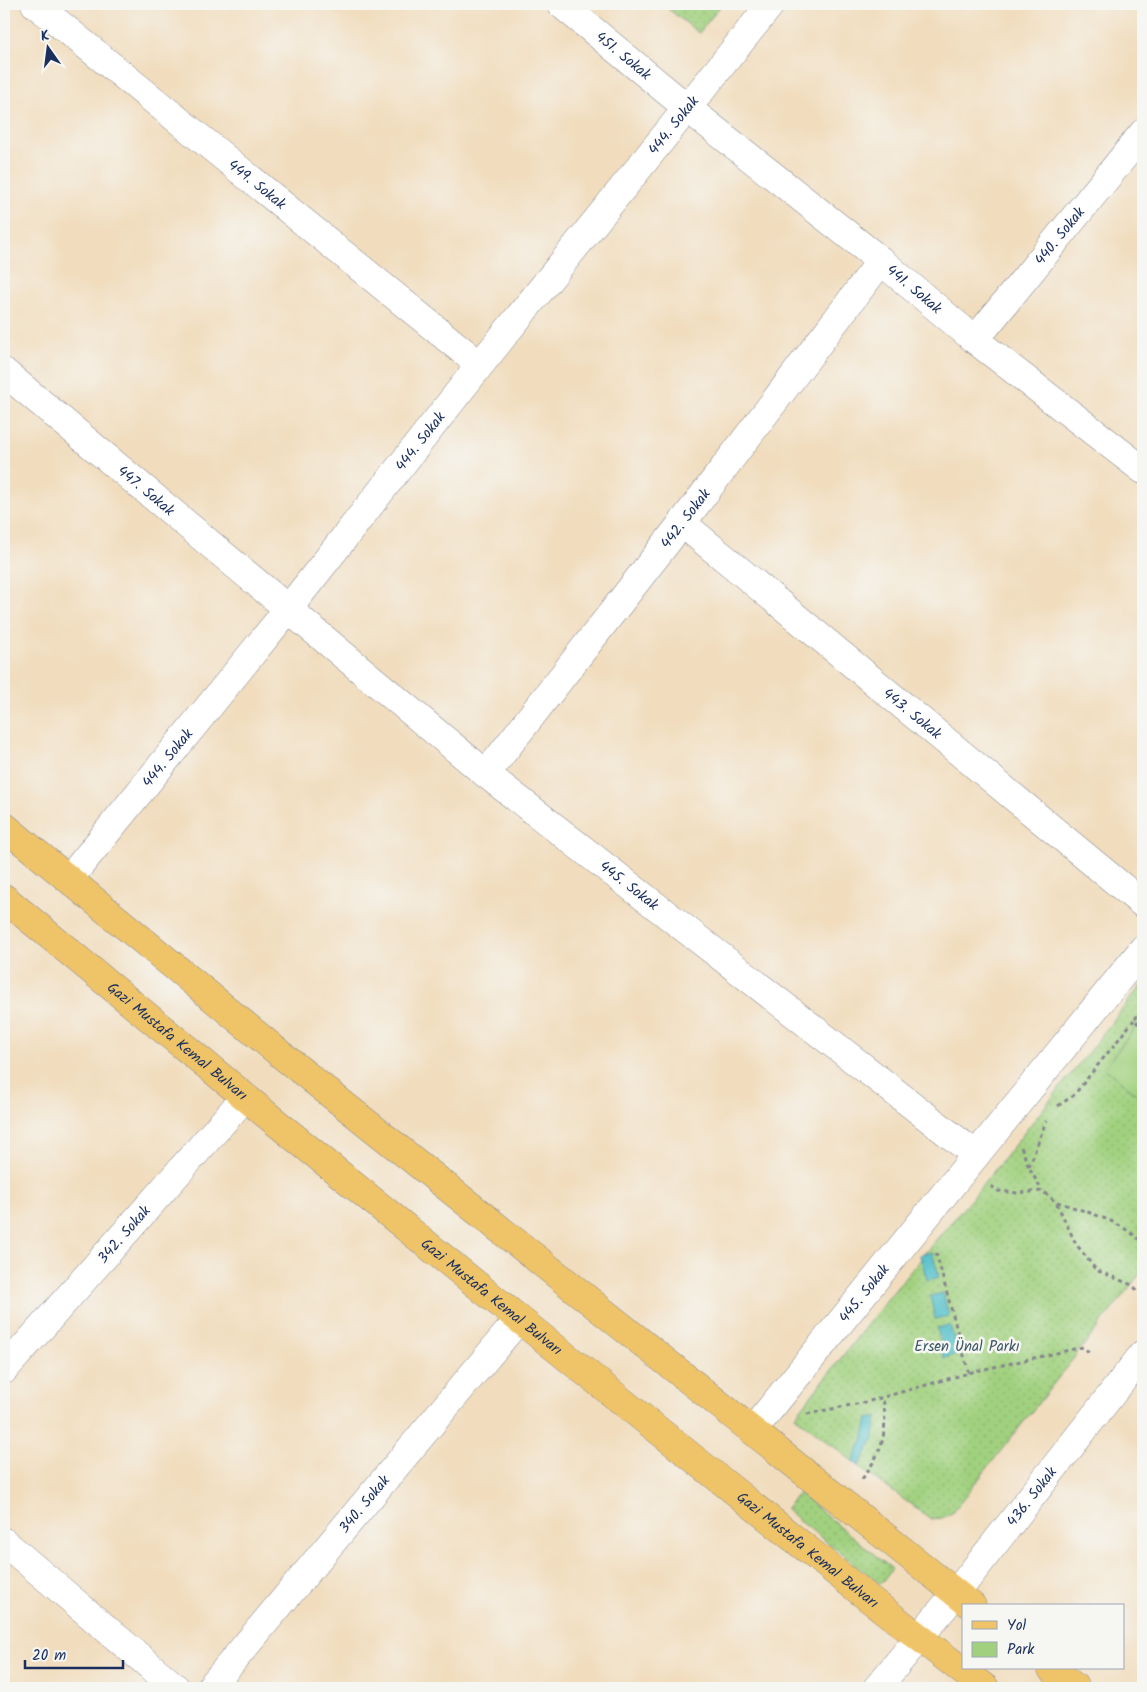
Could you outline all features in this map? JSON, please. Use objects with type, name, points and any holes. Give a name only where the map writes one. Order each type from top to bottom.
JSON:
[{"type":"main road","points":[[4,826],[284,1058],[964,1599]]},
{"type":"main road","name":"Gazi Mustafa Kemal Bulvarı","points":[[4,898],[245,1097],[519,1319],[872,1601],[962,1670]]},
{"type":"main road","name":"Gazi Mustafa Kemal Bulvarı","points":[[962,1670],[986,1688]]},
{"type":"main road","points":[[1054,1670],[1076,1688]]},
{"type":"street","name":"449. Sokak","points":[[35,4],[480,365]]},
{"type":"street","name":"451. Sokak","points":[[561,4],[686,107]]},
{"type":"street","name":"444. Sokak","points":[[69,879],[289,608],[480,365],[686,107],[771,4]]},
{"type":"street","name":"441. Sokak","points":[[686,107],[881,261],[975,340],[1143,470]]},
{"type":"street","name":"440. Sokak","points":[[975,340],[1143,133]]},
{"type":"street","name":"442. Sokak","points":[[486,774],[682,523],[881,261]]},
{"type":"street","name":"447. Sokak","points":[[4,372],[289,608]]},
{"type":"street","name":"443. Sokak","points":[[682,523],[1143,904]]},
{"type":"street","name":"445. Sokak","points":[[289,608],[486,774],[976,1155]]},
{"type":"street","name":"445. Sokak","points":[[753,1430],[1143,949]]},
{"type":"street","name":"342. Sokak","points":[[6,1365],[245,1097]]},
{"type":"street","name":"340. Sokak","points":[[210,1688],[519,1319]]},
{"type":"street","name":"436. Sokak","points":[[876,1688],[919,1637],[964,1599],[1143,1354]]},
{"type":"street","points":[[4,1542],[176,1688]]},
{"type":"path","points":[[1056,1108],[1074,1094],[1143,1009]]},
{"type":"path","points":[[1134,1020],[1139,1024]]},
{"type":"path","points":[[1029,1167],[1042,1130],[1050,1115]]},
{"type":"path","points":[[1016,1142],[1022,1147],[1029,1167],[1042,1191],[1056,1202],[1097,1215],[1117,1224],[1132,1232],[1143,1243]]},
{"type":"path","points":[[985,1182],[998,1191],[1017,1193],[1042,1191]]},
{"type":"path","points":[[1056,1202],[1076,1244],[1096,1270],[1132,1285],[1139,1292]]},
{"type":"path","points":[[936,1252],[969,1374]]},
{"type":"path","points":[[804,1414],[883,1398],[969,1374],[1083,1347],[1091,1354]]},
{"type":"path","points":[[861,1480],[877,1456],[885,1436],[883,1398]]},
{"type":"green space","points":[[662,4],[722,4],[699,33]]},
{"type":"green space","name":"Ersen Ünal Parkı","points":[[1143,983],[1143,1270],[952,1513],[942,1518],[931,1519],[874,1478],[795,1416],[921,1259],[920,1255],[924,1254],[978,1191]]},
{"type":"green space","points":[[1143,1018],[1143,1099],[1104,1068]]},
{"type":"green space","points":[[799,1493],[892,1569],[880,1584],[785,1509]]},
{"type":"water","points":[[932,1252],[939,1277],[927,1280],[920,1255]]},
{"type":"water","points":[[943,1293],[949,1316],[935,1319],[930,1296]]},
{"type":"water","points":[[950,1325],[958,1354],[944,1358],[937,1328]]},
{"type":"water","points":[[877,1417],[873,1441],[859,1466],[853,1461],[863,1440],[868,1419]]}]
